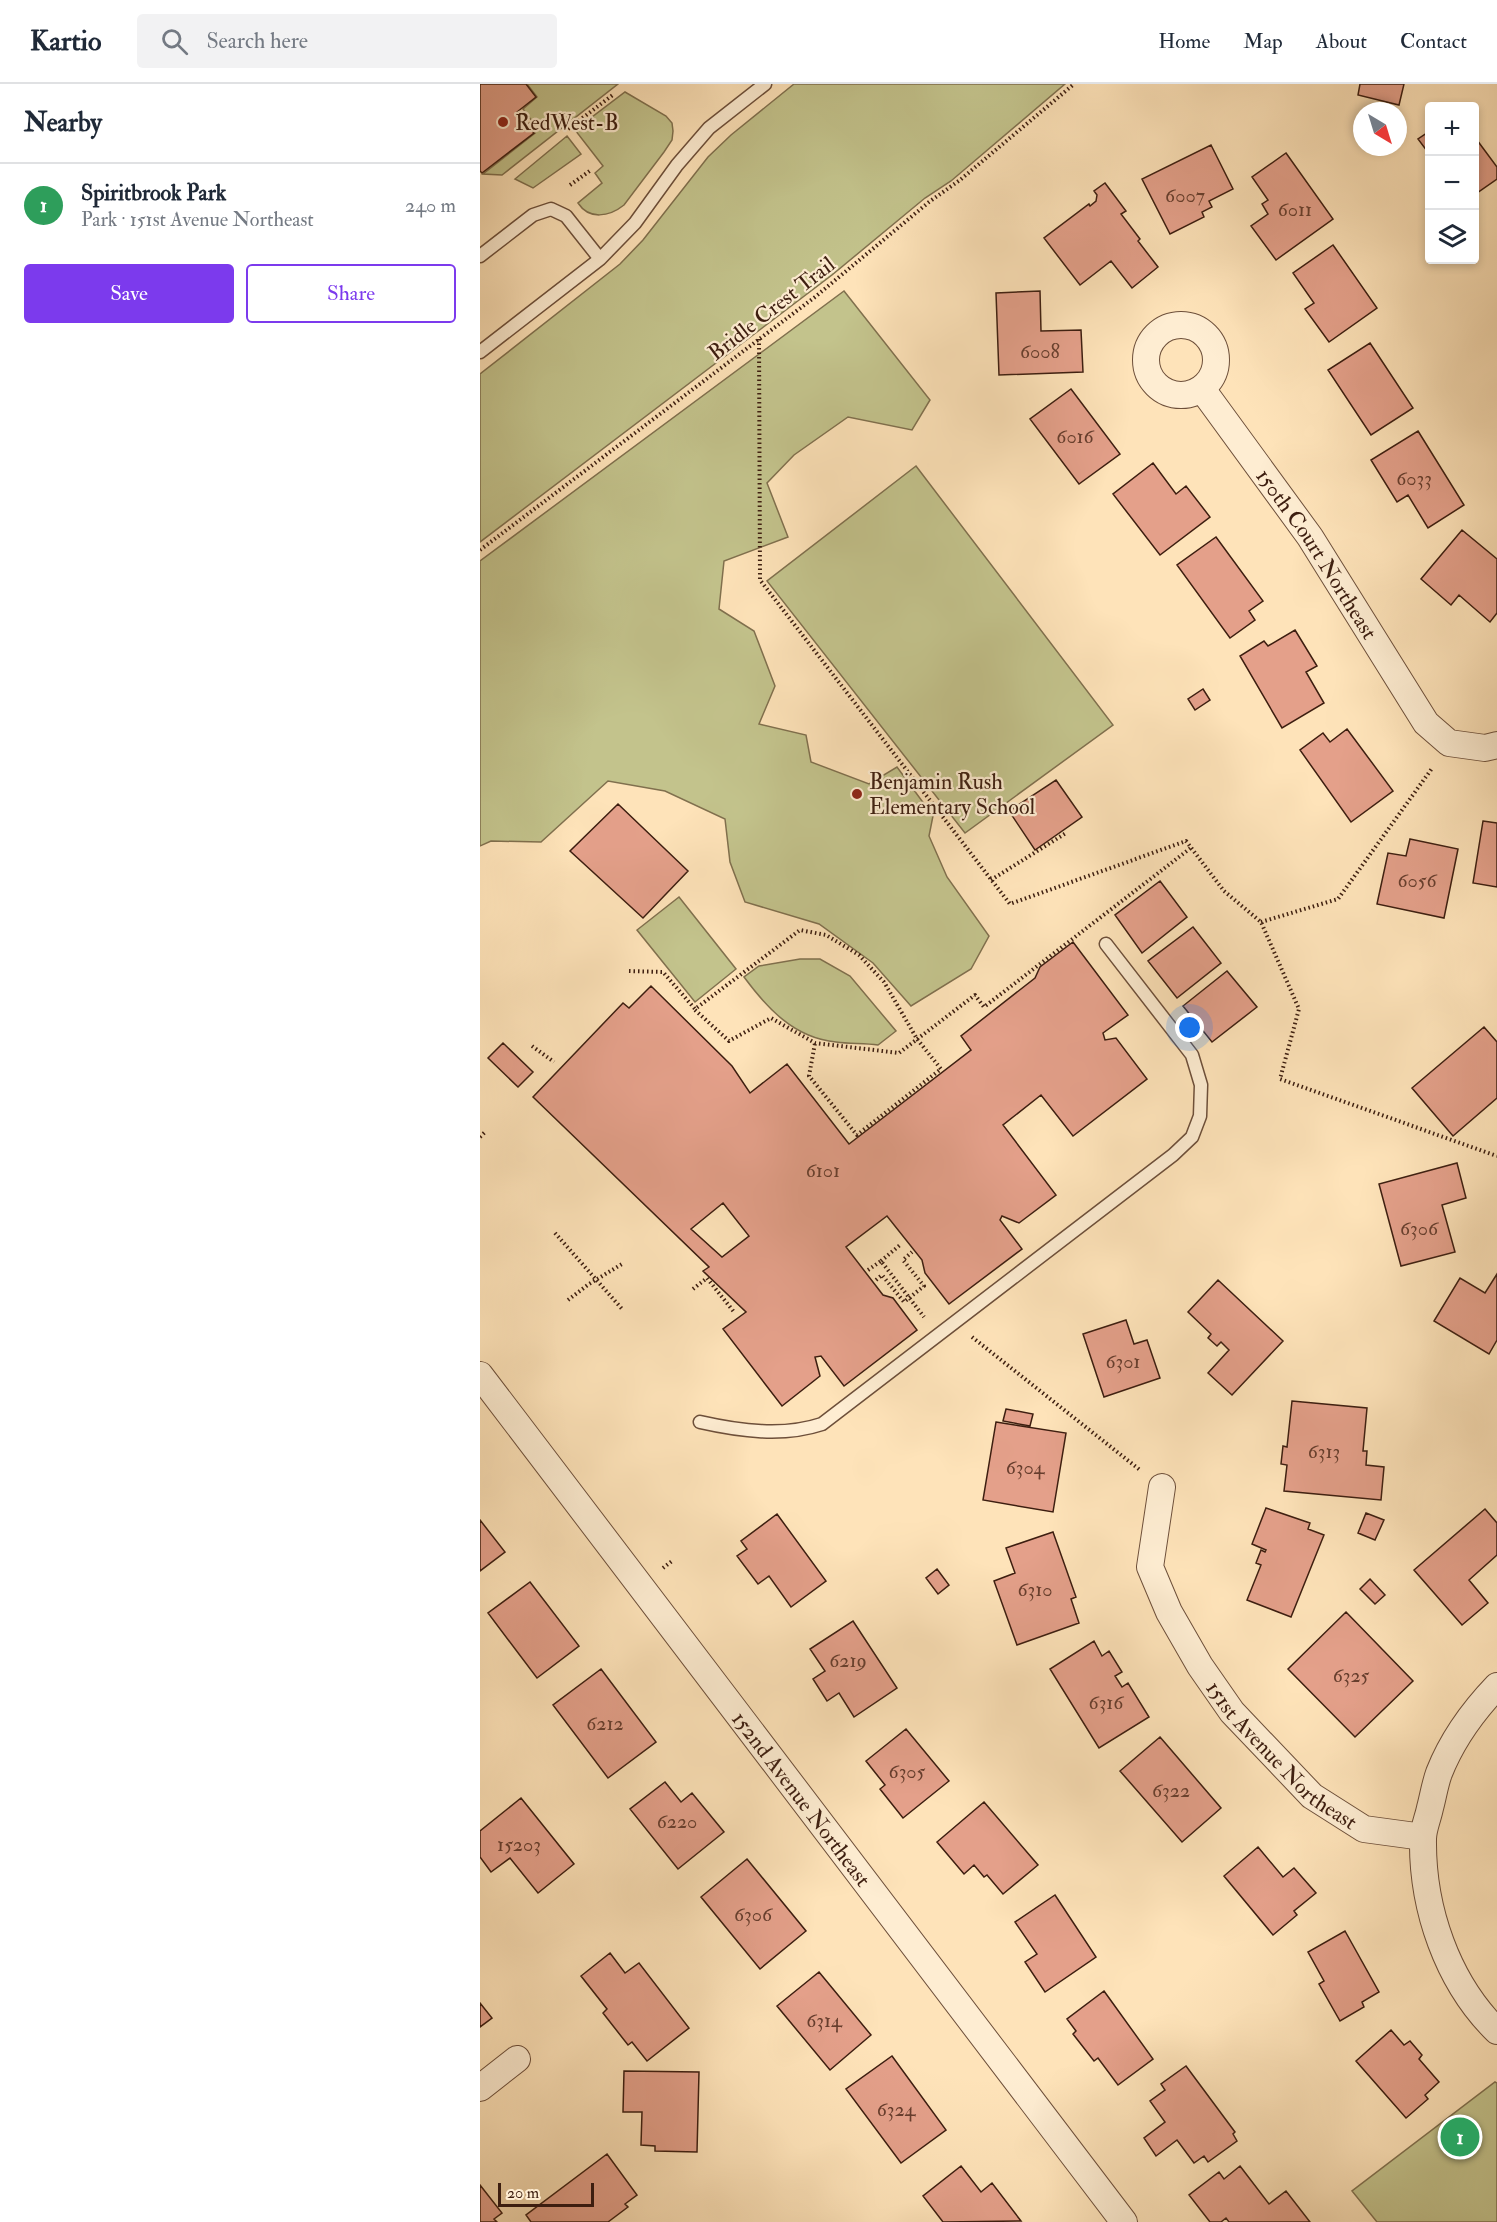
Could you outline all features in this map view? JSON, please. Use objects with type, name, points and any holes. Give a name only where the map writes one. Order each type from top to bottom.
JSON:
[{"type":"street","name":"150th Court Northeast","points":[[1203,389],[1310,537],[1426,723],[1449,743]]},
{"type":"street","points":[[1449,743],[1485,748],[1497,745]]},
{"type":"street","name":"152nd Avenue Northeast","points":[[480,1375],[1124,2222]]},
{"type":"street","name":"151st Avenue Northeast","points":[[1162,1487],[1150,1567],[1169,1612],[1200,1666],[1232,1712],[1312,1796],[1364,1829],[1423,1837]]},
{"type":"street","points":[[1497,1686],[1481,1702],[1458,1735],[1438,1773],[1423,1837],[1426,1880],[1435,1929],[1457,1977],[1480,2014],[1497,2031]]},
{"type":"street","points":[[480,2088],[517,2059]]},
{"type":"lane","points":[[480,352],[600,259],[635,223],[677,165],[709,128],[765,84]]},
{"type":"lane","points":[[480,256],[533,215],[551,209],[566,216],[600,259]]},
{"type":"lane","points":[[700,1422],[724,1427],[769,1431],[806,1430],[822,1424],[1173,1155],[1191,1137],[1200,1116],[1201,1085],[1192,1055],[1106,944]]},
{"type":"path","name":"Bridle Crest Trail","points":[[480,550],[815,297],[1074,84]]},
{"type":"path","points":[[568,129],[614,94]]},
{"type":"path","points":[[570,185],[591,170]]},
{"type":"path","points":[[759,339],[760,580],[1010,904],[1186,841],[1224,891],[1261,922],[1299,1009],[1280,1079],[1497,1156]]},
{"type":"path","points":[[1261,922],[1338,899],[1449,743]]},
{"type":"path","points":[[991,880],[1066,833]]},
{"type":"path","points":[[629,971],[663,972],[695,1009],[729,1041],[771,1018],[814,1043],[899,1053],[975,995],[984,1007],[1192,847]]},
{"type":"path","points":[[695,1009],[800,930],[826,936],[858,955],[884,982],[917,1039],[941,1069],[857,1135],[809,1076],[814,1043]]},
{"type":"path","points":[[532,1046],[554,1062]]},
{"type":"path","points":[[480,1137],[486,1131]]},
{"type":"path","points":[[555,1233],[623,1310]]},
{"type":"path","points":[[868,1270],[900,1245]]},
{"type":"path","points":[[876,1280],[882,1275],[904,1302],[924,1286],[903,1260],[912,1252]]},
{"type":"path","points":[[881,1261],[928,1322]]},
{"type":"path","points":[[568,1300],[622,1264]]},
{"type":"path","points":[[693,1289],[707,1278],[734,1312]]},
{"type":"path","points":[[966,1342],[973,1337],[1162,1487]]},
{"type":"green space","points":[[527,84],[618,84],[502,175],[483,174],[535,133],[528,124],[532,121],[523,109],[537,97]]},
{"type":"green space","points":[[794,84],[1065,84],[951,181],[925,198],[832,275],[480,542],[480,374],[620,264],[643,240],[708,157],[731,135]]},
{"type":"green space","points":[[625,92],[666,116],[672,123],[672,140],[624,205],[606,214],[593,214],[578,203],[602,183],[595,173],[603,166],[575,130]]},
{"type":"green space","points":[[567,136],[581,154],[533,188],[515,179]]},
{"type":"green space","points":[[844,291],[930,400],[912,430],[848,417],[794,455],[767,483],[788,537],[724,561],[719,609],[754,631],[775,686],[759,724],[806,735],[811,762],[869,784],[897,767],[933,816],[929,836],[947,877],[989,936],[971,969],[911,1006],[873,963],[819,924],[745,902],[730,862],[725,819],[665,791],[608,781],[541,842],[491,841],[480,846],[480,561]]},
{"type":"green space","points":[[916,466],[1113,725],[965,833],[767,581]]},
{"type":"green space","points":[[679,897],[736,969],[695,1002],[637,930]]},
{"type":"green space","points":[[800,959],[820,959],[850,976],[896,1031],[878,1045],[836,1042],[807,1035],[783,1020],[762,1000],[744,977],[759,966]]},
{"type":"green space","points":[[1495,2082],[1497,2083],[1497,2222],[1377,2222],[1352,2191]]},
{"type":"building","name":"RedWest-B","points":[[480,84],[526,84],[536,97],[517,112],[534,133],[482,173],[480,171]]},
{"type":"building","points":[[1360,84],[1404,84],[1400,102],[1387,102],[1358,95]]},
{"type":"building","points":[[1425,134],[1425,148],[1418,139]]},
{"type":"building","points":[[1479,143],[1497,167],[1497,179],[1479,192]]},
{"type":"building","points":[[1211,145],[1233,189],[1209,201],[1212,207],[1202,212],[1204,217],[1170,234],[1142,179]]},
{"type":"building","points":[[1286,153],[1333,219],[1276,260],[1251,226],[1268,214],[1262,204],[1268,200],[1252,177]]},
{"type":"building","points":[[1105,183],[1126,211],[1121,214],[1140,239],[1138,241],[1158,267],[1132,288],[1111,261],[1080,285],[1044,238],[1096,201],[1097,195],[1094,191]]},
{"type":"building","points":[[1333,245],[1377,308],[1329,342],[1305,309],[1314,303],[1293,273]]},
{"type":"building","points":[[1040,291],[1041,331],[1081,330],[1083,372],[999,375],[996,293]]},
{"type":"building","points":[[1370,343],[1413,408],[1371,435],[1328,370]]},
{"type":"building","points":[[1071,389],[1120,454],[1079,484],[1030,419]]},
{"type":"building","points":[[1418,431],[1464,505],[1428,528],[1408,495],[1397,502],[1371,460]]},
{"type":"building","points":[[1153,463],[1176,494],[1186,486],[1210,517],[1160,555],[1113,494]]},
{"type":"building","points":[[1462,530],[1497,559],[1497,613],[1490,622],[1459,595],[1451,605],[1421,579]]},
{"type":"building","points":[[1216,537],[1263,601],[1249,611],[1255,620],[1230,638],[1177,565]]},
{"type":"building","points":[[1295,630],[1317,666],[1306,672],[1324,703],[1282,728],[1240,656],[1264,641],[1268,646]]},
{"type":"building","points":[[1203,689],[1210,700],[1195,710],[1188,699]]},
{"type":"building","points":[[1347,729],[1393,791],[1351,822],[1300,750],[1323,733],[1330,742]]},
{"type":"building","points":[[1056,780],[1082,817],[1035,850],[1009,811]]},
{"type":"building","points":[[618,804],[688,871],[643,918],[570,851]]},
{"type":"building","points":[[1483,821],[1497,823],[1497,887],[1473,883]]},
{"type":"building","points":[[1410,839],[1458,849],[1444,918],[1377,904],[1388,853],[1406,856]]},
{"type":"building","points":[[1160,881],[1187,917],[1142,953],[1115,915]]},
{"type":"building","points":[[1193,927],[1221,963],[1177,998],[1148,961]]},
{"type":"building","points":[[1073,942],[1128,1015],[1103,1033],[1105,1040],[1116,1038],[1147,1079],[1073,1136],[1041,1095],[1003,1125],[1056,1195],[1019,1223],[1002,1216],[1000,1220],[1022,1249],[949,1304],[925,1273],[922,1260],[887,1216],[846,1247],[883,1295],[893,1298],[917,1330],[844,1386],[821,1356],[815,1357],[820,1376],[782,1406],[723,1329],[746,1312],[703,1271],[709,1267],[533,1097],[623,1003],[629,1008],[651,986],[732,1066],[750,1093],[787,1064],[849,1144],[971,1050],[961,1036],[1035,978],[1040,967]],"holes":[[[723,1203],[749,1236],[722,1257],[691,1229]]]},
{"type":"building","points":[[1227,971],[1257,1007],[1212,1042],[1183,1006]]},
{"type":"building","points":[[1484,1027],[1497,1042],[1497,1098],[1453,1136],[1412,1088]]},
{"type":"building","points":[[503,1043],[533,1072],[518,1087],[488,1058]]},
{"type":"building","points":[[1457,1163],[1466,1198],[1442,1205],[1455,1252],[1401,1266],[1379,1184]]},
{"type":"building","points":[[1497,1274],[1497,1340],[1489,1354],[1434,1321],[1460,1278],[1485,1293]]},
{"type":"building","points":[[1218,1280],[1283,1341],[1232,1395],[1208,1373],[1229,1350],[1221,1342],[1217,1346],[1208,1338],[1211,1334],[1188,1312]]},
{"type":"building","points":[[1126,1320],[1134,1344],[1147,1340],[1160,1378],[1104,1397],[1083,1334]]},
{"type":"building","points":[[1292,1401],[1367,1408],[1363,1451],[1367,1451],[1366,1465],[1384,1467],[1381,1500],[1284,1491],[1287,1465],[1281,1464],[1283,1446],[1287,1447]]},
{"type":"building","points":[[1006,1409],[1033,1414],[1030,1426],[1003,1421]]},
{"type":"building","points":[[996,1422],[1066,1433],[1053,1512],[983,1500]]},
{"type":"building","points":[[1266,1508],[1310,1523],[1308,1529],[1324,1535],[1291,1617],[1247,1600],[1261,1565],[1256,1563],[1261,1550],[1265,1552],[1266,1550],[1252,1544]]},
{"type":"building","points":[[1485,1509],[1497,1523],[1497,1555],[1469,1580],[1488,1603],[1462,1625],[1414,1570]]},
{"type":"building","points":[[1366,1513],[1384,1520],[1375,1540],[1358,1533]]},
{"type":"building","points":[[777,1514],[826,1581],[791,1607],[769,1576],[758,1584],[737,1556],[747,1549],[741,1541]]},
{"type":"building","points":[[480,1520],[505,1552],[480,1571]]},
{"type":"building","points":[[1053,1532],[1076,1597],[1071,1599],[1079,1623],[1017,1645],[994,1581],[1015,1573],[1006,1548]]},
{"type":"building","points":[[937,1569],[949,1585],[938,1594],[926,1578]]},
{"type":"building","points":[[1370,1579],[1385,1595],[1375,1604],[1360,1589]]},
{"type":"building","points":[[530,1582],[579,1646],[537,1678],[488,1613]]},
{"type":"building","points":[[1346,1612],[1413,1681],[1355,1737],[1288,1669]]},
{"type":"building","points":[[853,1621],[897,1688],[854,1717],[839,1693],[827,1701],[813,1679],[825,1671],[810,1649]]},
{"type":"building","points":[[1094,1641],[1102,1656],[1109,1651],[1122,1672],[1115,1676],[1122,1687],[1128,1683],[1149,1717],[1099,1748],[1050,1669]]},
{"type":"building","points":[[601,1669],[656,1742],[608,1778],[553,1705]]},
{"type":"building","points":[[906,1729],[949,1781],[903,1818],[880,1789],[885,1785],[866,1761]]},
{"type":"building","points":[[1160,1737],[1221,1808],[1182,1842],[1120,1771]]},
{"type":"building","points":[[665,1782],[681,1802],[692,1793],[724,1832],[678,1869],[630,1809]]},
{"type":"building","points":[[521,1798],[574,1864],[538,1893],[510,1858],[491,1872],[480,1857],[480,1831]]},
{"type":"building","points":[[984,1802],[1038,1865],[1003,1894],[987,1875],[984,1877],[974,1865],[964,1874],[937,1842]]},
{"type":"building","points":[[1258,1847],[1283,1877],[1294,1868],[1316,1893],[1294,1911],[1297,1915],[1273,1935],[1224,1876]]},
{"type":"building","points":[[747,1859],[806,1931],[760,1969],[701,1897]]},
{"type":"building","points":[[1055,1895],[1096,1957],[1045,1992],[1025,1962],[1037,1954],[1015,1922]]},
{"type":"building","points":[[1345,1931],[1379,1992],[1362,2002],[1364,2007],[1340,2021],[1319,1984],[1324,1981],[1308,1952]]},
{"type":"building","points":[[610,1953],[625,1973],[639,1963],[689,2028],[647,2061],[632,2042],[628,2045],[603,2013],[607,2009],[581,1976]]},
{"type":"building","points":[[819,1972],[871,2035],[830,2070],[777,2006]]},
{"type":"building","points":[[1104,1991],[1153,2059],[1118,2085],[1098,2058],[1094,2061],[1073,2034],[1076,2031],[1067,2019]]},
{"type":"building","points":[[480,2003],[492,2018],[480,2027]]},
{"type":"building","points":[[1391,2030],[1404,2045],[1410,2041],[1422,2055],[1419,2059],[1439,2082],[1425,2095],[1428,2099],[1406,2118],[1356,2061]]},
{"type":"building","points":[[892,2056],[946,2130],[901,2163],[846,2089]]},
{"type":"building","points":[[1186,2066],[1235,2132],[1233,2134],[1237,2141],[1208,2162],[1204,2156],[1194,2163],[1177,2140],[1156,2156],[1144,2138],[1165,2122],[1150,2101],[1165,2090],[1161,2084]]},
{"type":"building","points":[[624,2071],[699,2072],[697,2152],[655,2151],[655,2146],[641,2145],[642,2112],[623,2112]]},
{"type":"building","points":[[607,2154],[637,2195],[625,2204],[628,2207],[608,2222],[531,2222],[526,2215]]},
{"type":"building","points":[[961,2166],[981,2192],[992,2183],[1021,2221],[943,2222],[923,2196]]},
{"type":"building","points":[[1240,2166],[1269,2204],[1286,2191],[1310,2222],[1229,2222],[1226,2218],[1221,2222],[1210,2222],[1189,2195],[1219,2172],[1224,2179]]},
{"type":"building","points":[[480,2185],[502,2213],[494,2219],[497,2222],[480,2222]]},
{"type":"place","name":"RedWest-B","points":[[503,122]]},
{"type":"place","name":"Benjamin Rush Elementary School","points":[[857,794]]},
{"type":"place","name":"Spiritbrook Park","points":[[1460,2137]]}]
